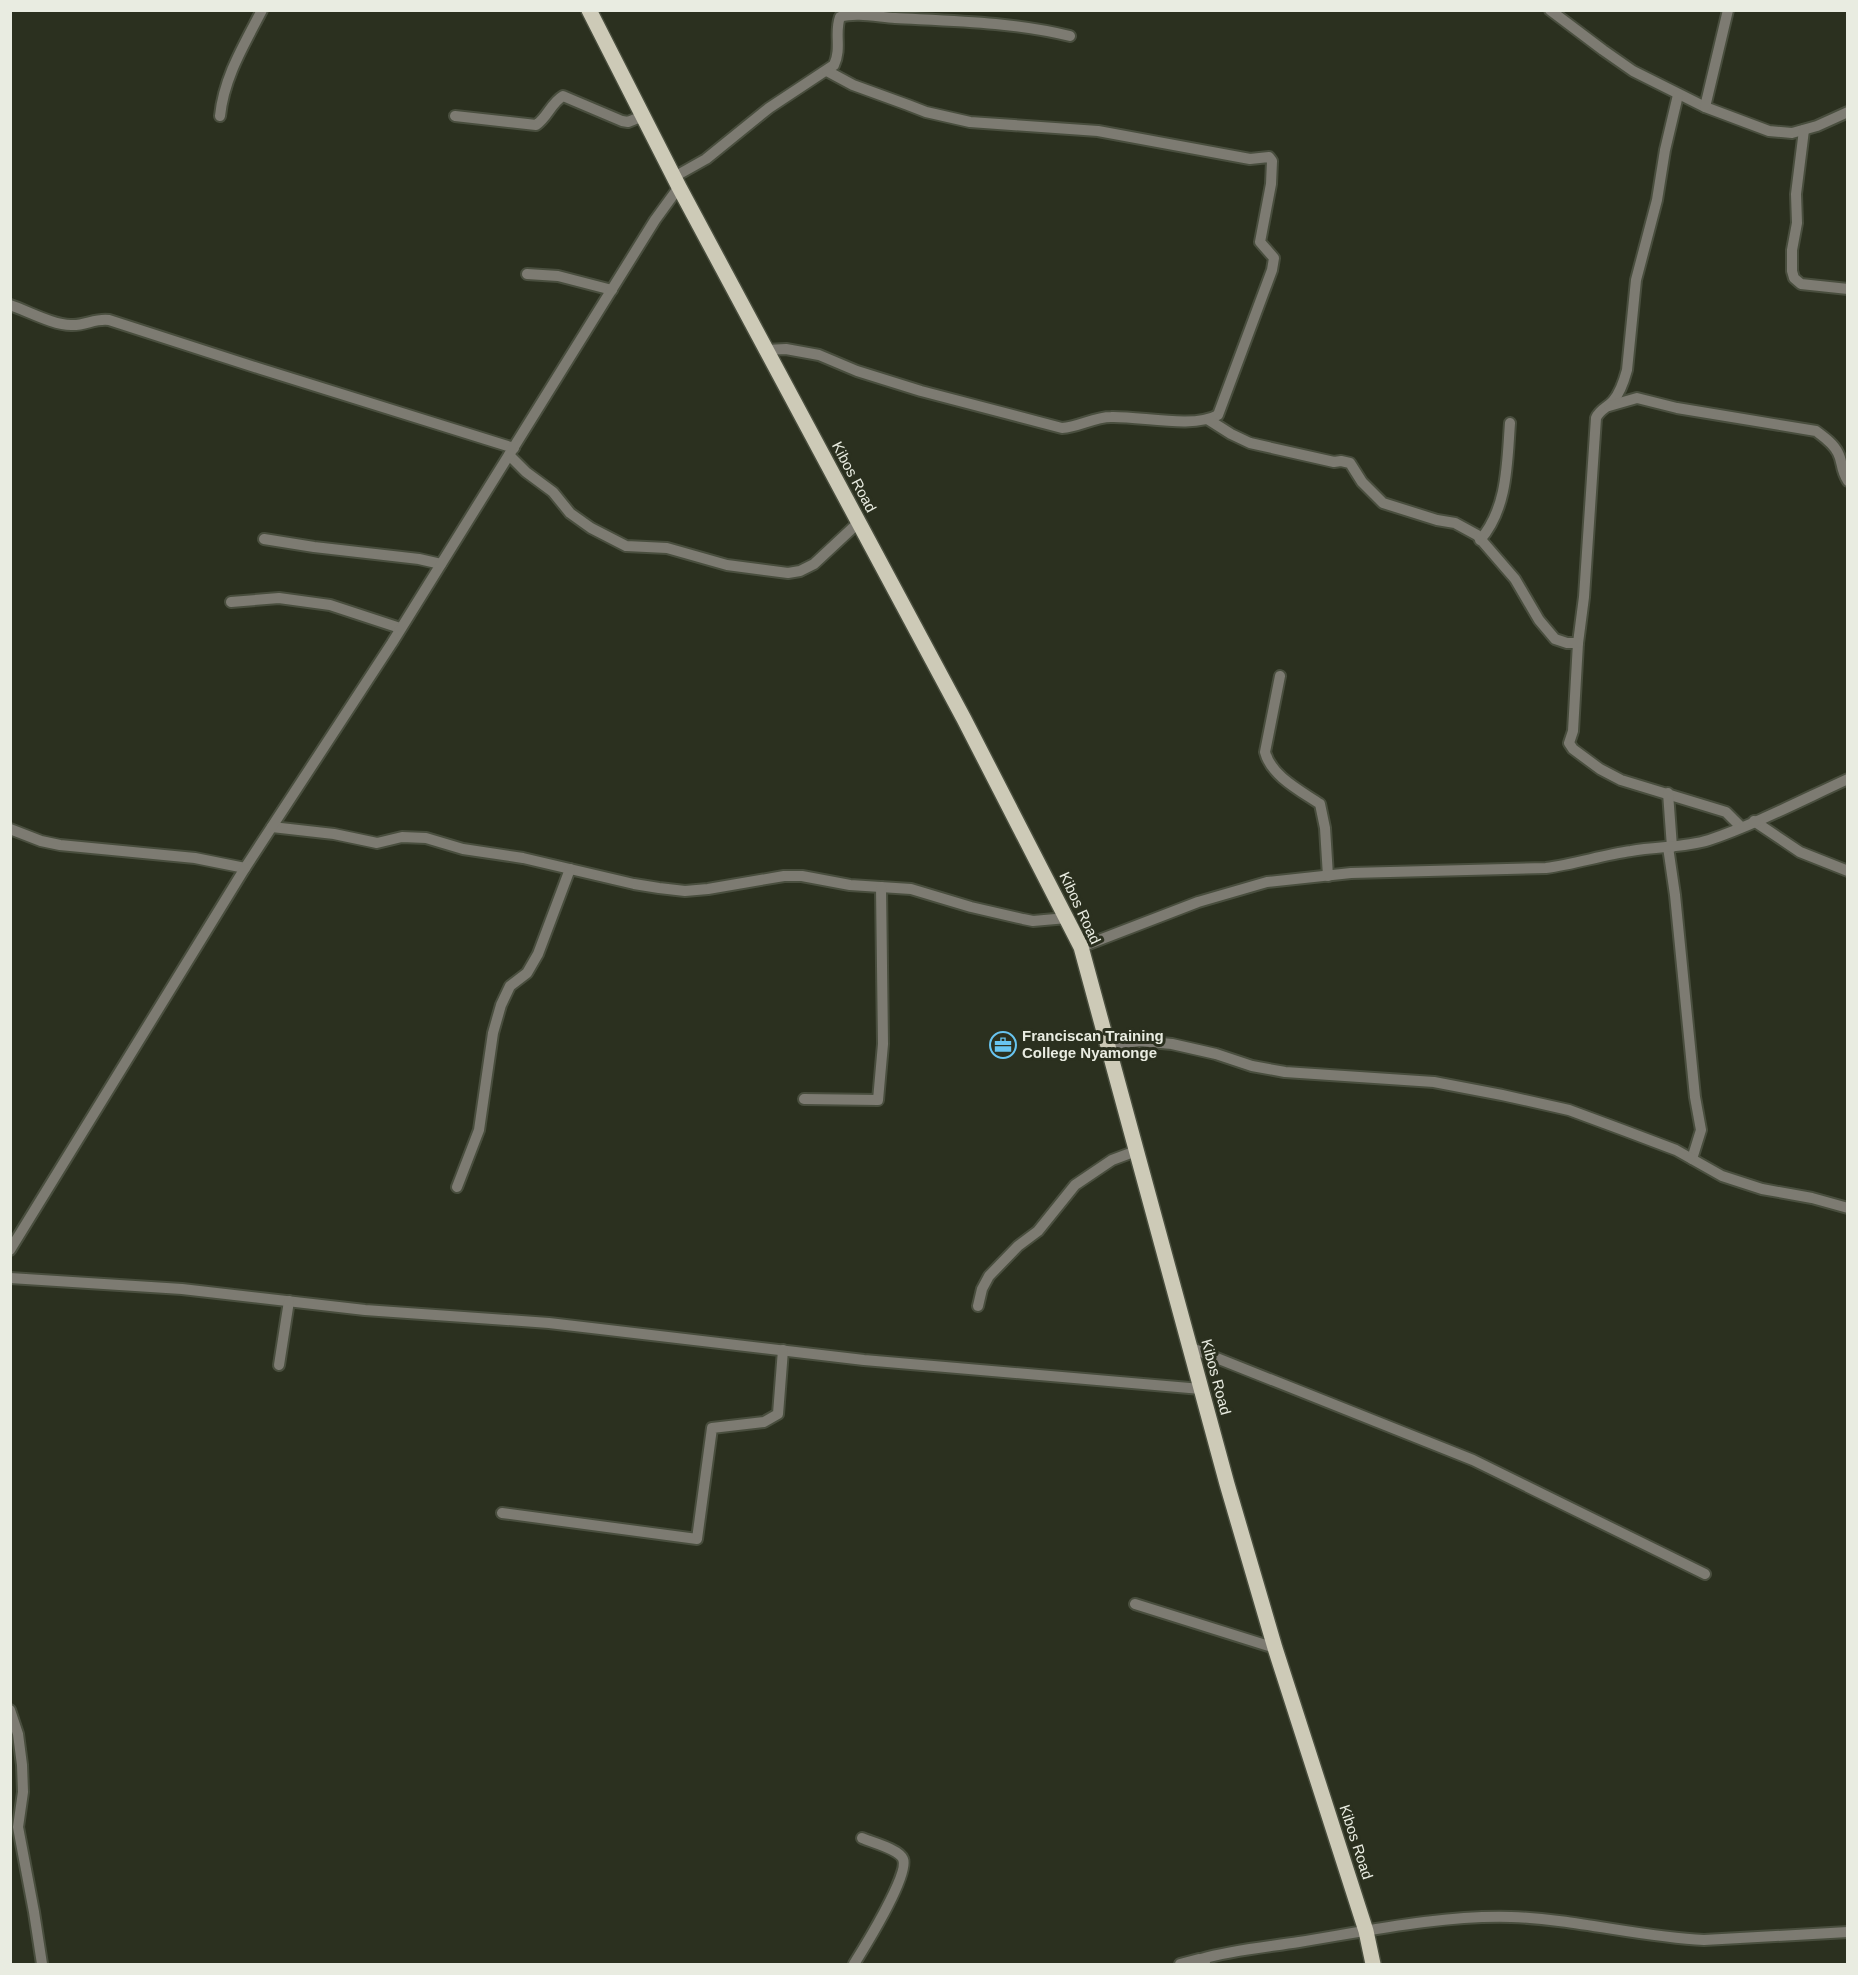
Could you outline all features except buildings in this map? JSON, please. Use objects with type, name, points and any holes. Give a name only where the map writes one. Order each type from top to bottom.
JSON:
[{"type":"main road","name":"Kibos Road","points":[[588,10],[766,350],[964,719],[1080,947],[1189,1347],[1275,1648],[1366,1931],[1373,1965]]},
{"type":"street","points":[[220,116],[222,96],[235,62],[262,10]]},
{"type":"street","points":[[1550,10],[1633,71],[1678,95],[1768,131],[1792,133],[1848,112]]},
{"type":"street","points":[[1705,107],[1728,10]]},
{"type":"street","points":[[10,1250],[244,868],[512,452],[677,182],[769,108],[834,65],[839,46],[838,21],[840,17],[958,21],[1026,28],[1070,36]]},
{"type":"street","points":[[766,350],[786,349],[819,355],[857,371],[921,392],[1062,428],[1075,428],[1100,418],[1112,417],[1176,421],[1209,420],[1218,415],[1272,270],[1274,258],[1260,242],[1271,184],[1271,158],[1263,156],[1250,159],[1098,131],[970,122],[917,109],[853,85],[827,71]]},
{"type":"street","points":[[1678,95],[1665,150],[1657,200],[1636,280],[1627,370],[1618,393],[1596,418],[1573,731],[1569,743],[1573,749],[1600,769],[1621,780],[1726,812],[1741,828]]},
{"type":"street","points":[[454,116],[536,125],[542,121],[552,104],[563,96],[622,121],[628,122],[643,116]]},
{"type":"street","points":[[1804,130],[1796,194],[1797,223],[1792,250],[1794,279],[1801,285],[1848,288]]},
{"type":"street","points":[[527,274],[558,276],[612,290]]},
{"type":"street","points":[[10,305],[68,325],[98,319],[109,320],[512,452],[526,472],[552,492],[570,513],[591,528],[626,546],[667,548],[727,565],[788,573],[800,571],[814,564],[858,522]]},
{"type":"street","points":[[1606,407],[1637,398],[1677,408],[1816,431],[1843,453],[1841,471],[1848,482]]},
{"type":"street","points":[[1209,420],[1230,434],[1250,443],[1334,462],[1341,460],[1350,463],[1362,482],[1383,503],[1437,520],[1455,523],[1477,536],[1515,579],[1539,620],[1555,639],[1567,643],[1578,643]]},
{"type":"street","points":[[1480,540],[1494,520],[1505,483],[1510,423]]},
{"type":"street","points":[[264,539],[324,549],[419,559],[441,564]]},
{"type":"street","points":[[231,602],[279,598],[330,605],[400,628]]},
{"type":"street","points":[[1280,676],[1265,752],[1266,759],[1289,783],[1320,804],[1325,828],[1328,876]]},
{"type":"street","points":[[1080,947],[1198,902],[1267,882],[1351,873],[1546,868],[1571,865],[1632,850],[1706,841],[1755,822],[1848,779]]},
{"type":"street","points":[[1668,793],[1672,826],[1670,847],[1695,1097],[1701,1130],[1692,1160]]},
{"type":"street","points":[[1755,822],[1787,845],[1848,870]]},
{"type":"street","points":[[272,827],[334,834],[377,843],[402,837],[439,840],[463,849],[506,854],[634,884],[685,891],[784,876],[802,876],[850,885],[911,889],[971,908],[1034,921],[1066,918]]},
{"type":"street","points":[[10,829],[41,841],[60,845],[195,858],[244,868]]},
{"type":"street","points":[[457,1187],[479,1130],[493,1033],[501,1005],[510,986],[528,972],[538,954],[570,869]]},
{"type":"street","points":[[804,1099],[878,1100],[883,1044],[881,887]]},
{"type":"street","points":[[1108,1045],[1140,1041],[1172,1044],[1216,1054],[1252,1066],[1285,1072],[1434,1082],[1569,1110],[1676,1150],[1722,1176],[1761,1189],[1812,1198],[1848,1208]]},
{"type":"street","points":[[978,1306],[982,1289],[989,1276],[1012,1251],[1038,1231],[1075,1185],[1112,1160],[1136,1151]]},
{"type":"street","points":[[10,1278],[182,1289],[365,1310],[549,1323],[864,1360],[1201,1389]]},
{"type":"street","points":[[279,1365],[289,1301]]},
{"type":"street","points":[[1189,1347],[1473,1460],[1705,1574]]},
{"type":"street","points":[[502,1514],[697,1539],[712,1428],[764,1422],[778,1414],[783,1350]]},
{"type":"street","points":[[1135,1604],[1275,1648]]},
{"type":"street","points":[[10,1710],[18,1734],[22,1765],[23,1792],[18,1827],[42,1965]]},
{"type":"street","points":[[854,1965],[896,1889],[903,1873],[904,1862],[903,1857],[896,1851],[862,1838]]},
{"type":"street","points":[[1180,1965],[1366,1931],[1470,1918],[1549,1919],[1681,1939],[1704,1940],[1848,1932]]},
{"type":"place","name":"Franciscan Training College Nyamonge","points":[[1003,1045]]}]
